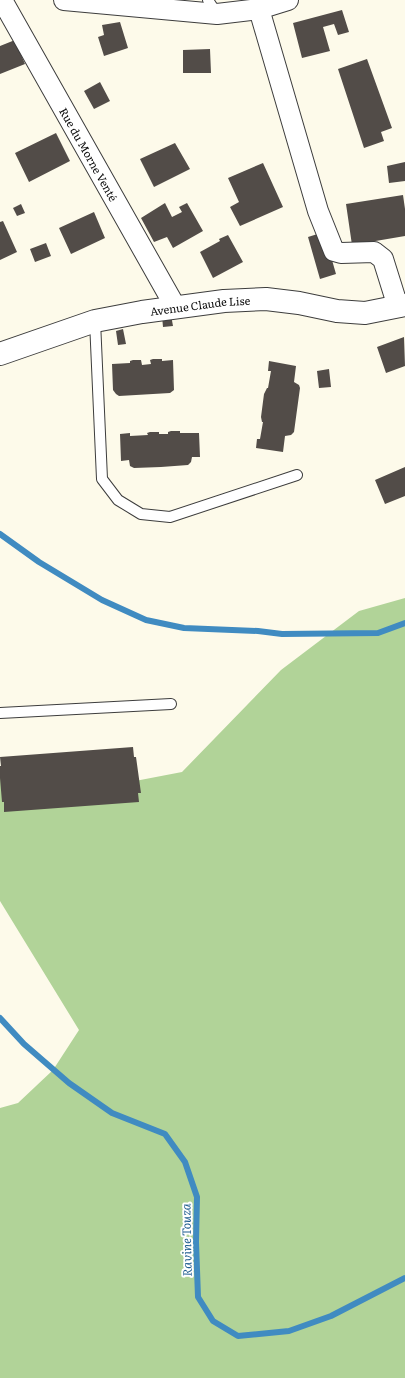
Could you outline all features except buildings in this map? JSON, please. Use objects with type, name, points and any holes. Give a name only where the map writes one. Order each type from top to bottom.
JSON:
[{"type":"street","name":"Rue du Morne Venté","points":[[2,0],[176,308]]},
{"type":"street","points":[[64,0],[259,9],[288,0]]},
{"type":"street","points":[[259,9],[318,211],[334,251],[341,253],[374,252],[383,259],[402,306]]},
{"type":"street","name":"Avenue Claude Lise","points":[[0,354],[95,321],[142,312],[224,301],[266,299],[299,303],[337,311],[365,313],[402,306]]},
{"type":"lane","points":[[95,321],[102,479],[118,500],[140,514],[170,517],[297,475]]},
{"type":"lane","points":[[0,713],[171,704]]},
{"type":"green space","points":[[405,598],[405,1378],[0,1378],[0,1108],[18,1103],[53,1070],[79,1030],[0,901],[0,778],[83,791],[182,772],[281,670],[359,611]]},
{"type":"waterway","points":[[0,534],[39,562],[102,600],[146,620],[184,628],[258,631],[282,634],[378,633],[405,623]]},
{"type":"waterway","name":"Ravine Touza","points":[[0,1018],[24,1044],[69,1083],[112,1113],[165,1134],[185,1162],[197,1197],[196,1242],[198,1297],[213,1321],[238,1336],[289,1331],[331,1316],[405,1278]]}]
